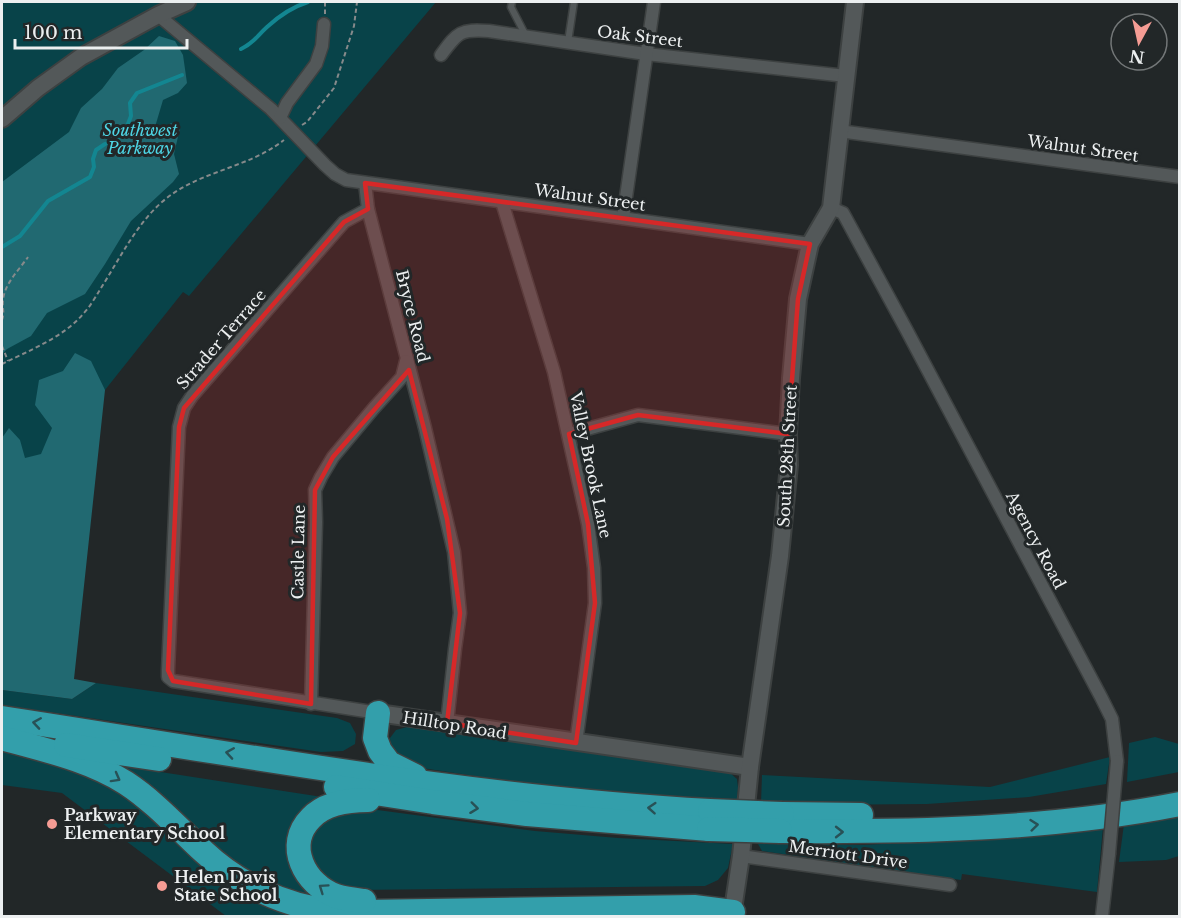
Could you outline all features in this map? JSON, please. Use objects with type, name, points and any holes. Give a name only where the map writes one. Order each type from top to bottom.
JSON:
[{"type":"highway","points":[[378,713],[375,738],[380,751],[389,763],[435,794]]},
{"type":"highway","points":[[2,718],[302,765],[435,794]]},
{"type":"highway","points":[[2,736],[435,794],[529,797],[616,806],[710,820],[906,831],[1015,826],[1082,819],[1179,804]]},
{"type":"highway","points":[[2,736],[76,759],[99,768],[126,783],[150,801],[206,854],[231,874],[280,899],[304,906],[331,911],[363,912],[694,907],[734,909]]},
{"type":"highway","points":[[302,765],[342,762],[357,757],[375,738]]},
{"type":"highway","points":[[781,823],[1016,810],[1179,787]]},
{"type":"highway","points":[[435,794],[357,800],[324,808],[310,818],[302,834],[299,844],[303,868],[310,879],[323,889],[336,896],[363,901],[687,896],[734,909]]},
{"type":"street","points":[[2,119],[38,88],[81,57],[158,15],[187,2]]},
{"type":"street","points":[[623,218],[654,2]]},
{"type":"street","name":"South 28th Street","points":[[734,909],[750,767],[780,556],[789,465],[788,434],[798,299],[810,244],[831,208],[854,2]]},
{"type":"street","points":[[158,15],[271,109],[335,174],[346,180],[365,183]]},
{"type":"street","points":[[280,118],[291,98],[316,64],[322,46],[324,24]]},
{"type":"street","name":"Oak Street","points":[[441,55],[460,33],[471,30],[646,54],[846,76]]},
{"type":"street","name":"Walnut Street","points":[[839,131],[1179,177]]},
{"type":"street","name":"Walnut Street","points":[[365,183],[810,244]]},
{"type":"street","name":"Bryce Road","points":[[365,183],[368,209],[425,428],[454,552],[460,613],[447,723]]},
{"type":"street","name":"Valley Brook Lane","points":[[502,202],[555,372],[588,524],[594,568],[595,603],[576,742]]},
{"type":"street","name":"Agency Road","points":[[831,208],[843,213],[1112,719],[1117,761],[1102,916]]},
{"type":"street","name":"Strader Terrace","points":[[168,670],[179,427],[184,408],[344,222],[368,209]]},
{"type":"street","name":"Castle Lane","points":[[311,704],[315,490],[333,456],[402,377],[406,360]]},
{"type":"street","points":[[569,434],[638,415],[788,434]]},
{"type":"street","name":"Hilltop Road","points":[[168,670],[168,677],[173,681],[311,704],[750,767]]},
{"type":"street","name":"Merriott Drive","points":[[741,855],[951,885]]},
{"type":"lane","points":[[513,2],[511,7],[526,36]]},
{"type":"lane","points":[[568,43],[574,2]]},
{"type":"path","points":[[2,364],[62,333],[83,315],[144,219],[178,189],[263,154],[307,122],[334,88],[354,26],[357,2]]},
{"type":"path","points":[[2,320],[5,314],[3,301],[7,285],[28,257]]},
{"type":"path","points":[[2,346],[8,361]]},
{"type":"highlighted area","points":[[365,183],[810,244],[798,299],[788,434],[638,415],[569,434],[588,524],[595,603],[576,743],[447,723],[460,613],[447,519],[409,370],[333,457],[315,490],[311,704],[173,681],[168,670],[179,427],[184,408],[344,222],[368,209]]},
{"type":"green space","name":"Southwest Parkway","points":[[2,2],[436,2],[189,296],[183,292],[2,515]]},
{"type":"green space","points":[[159,36],[175,41],[183,55],[187,83],[178,93],[163,100],[155,127],[161,132],[171,123],[180,128],[174,154],[179,174],[131,221],[85,294],[47,313],[31,336],[2,354],[2,182],[69,132],[81,108],[102,89],[118,68],[144,50]]},
{"type":"green space","points":[[75,353],[91,361],[105,390],[74,679],[96,683],[72,699],[2,690],[2,438],[9,428],[20,440],[25,458],[41,454],[52,428],[35,405],[39,380],[63,371]]},
{"type":"green space","points":[[96,683],[337,718],[350,723],[356,734],[355,744],[343,751],[321,752],[2,705],[2,690],[72,699]]},
{"type":"green space","points":[[407,727],[729,772],[737,779],[737,801],[643,798],[415,767],[397,757],[392,750],[390,738],[396,730]]},
{"type":"green space","points":[[1155,737],[1179,744],[1179,772],[1127,782],[1129,743]]},
{"type":"green space","points":[[2,748],[105,781],[176,836],[324,916],[226,916],[62,793],[2,785]]},
{"type":"green space","points":[[1110,757],[1106,784],[1029,797],[927,804],[761,803],[762,775],[990,787]]},
{"type":"green space","points":[[122,766],[329,798],[293,838],[330,903],[301,895],[229,865],[116,770]]},
{"type":"green space","points":[[370,809],[535,831],[733,844],[728,868],[718,880],[705,886],[355,890],[331,883],[316,871],[309,855],[311,837],[328,817]]},
{"type":"green space","points":[[1179,814],[1179,856],[1166,860],[1119,862],[1124,824]]},
{"type":"green space","points":[[1103,827],[1097,892],[962,874],[961,880],[762,851],[758,844],[863,845],[1044,835]]},
{"type":"waterway","points":[[241,49],[281,16],[308,2]]},
{"type":"waterway","points":[[2,247],[20,236],[48,201],[90,177],[96,150],[118,139],[126,129],[131,116],[130,103],[137,93],[182,75]]},
{"type":"place","name":"Parkway Elementary School","points":[[52,824]]},
{"type":"place","name":"Helen Davis State School","points":[[162,886]]}]
